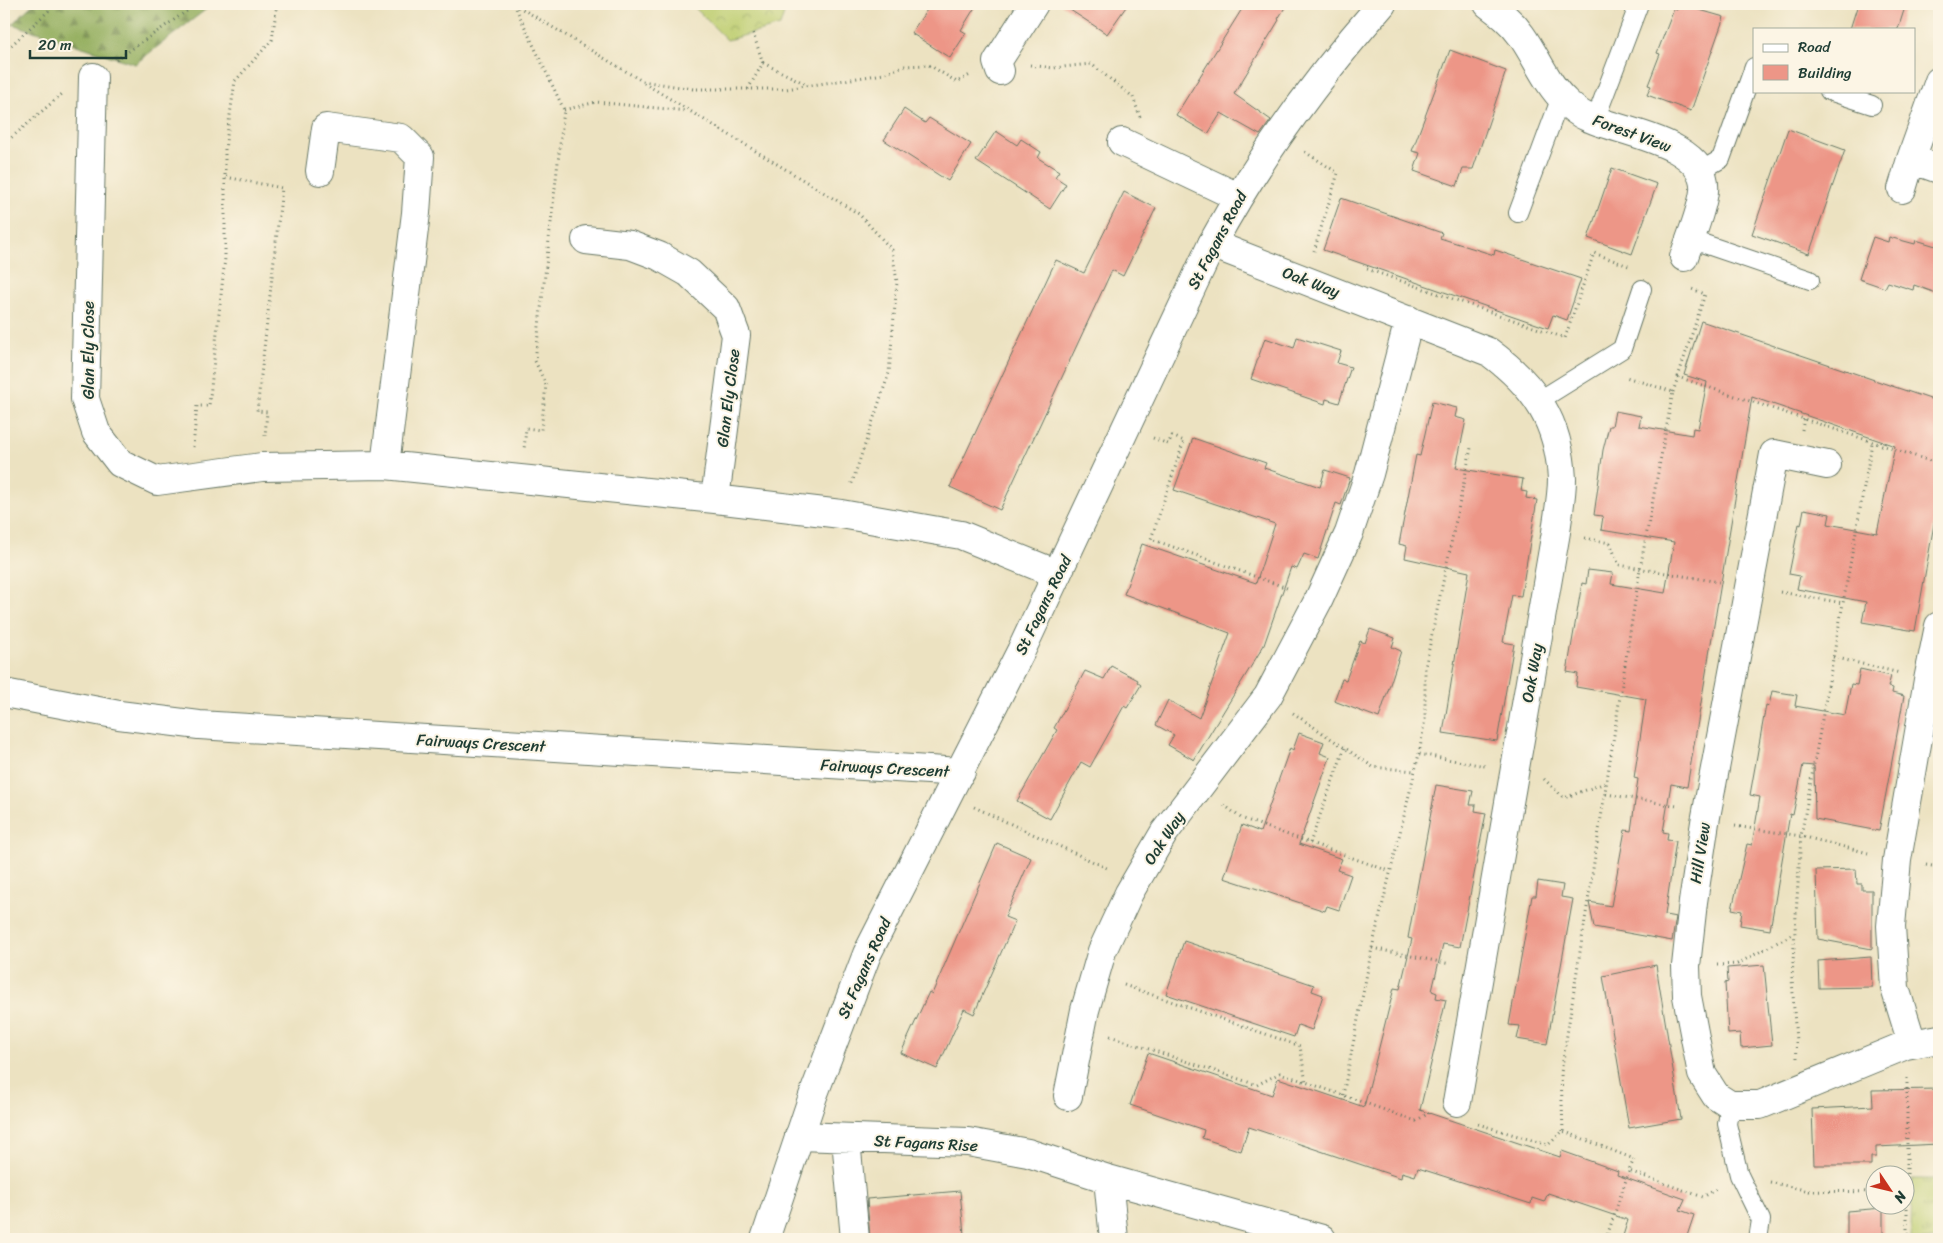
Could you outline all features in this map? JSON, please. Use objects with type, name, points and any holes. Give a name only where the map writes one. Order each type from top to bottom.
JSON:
[{"type":"street","points":[[998,66],[1034,4]]},
{"type":"street","name":"Forest View","points":[[1488,4],[1508,20],[1521,34],[1561,97],[1586,117],[1664,143],[1684,153],[1700,171]]},
{"type":"street","name":"St Fagans Road","points":[[765,1239],[835,1033],[868,954],[1058,574],[1212,244],[1238,197],[1278,135],[1377,5]]},
{"type":"street","name":"Glan Ely Close","points":[[93,77],[85,400],[96,432],[120,463],[157,481],[262,468],[385,466],[715,499],[841,514],[961,535],[1058,574]]},
{"type":"street","points":[[1902,189],[1939,80]]},
{"type":"street","points":[[320,170],[326,128],[401,138],[420,157],[416,213],[385,466]]},
{"type":"street","points":[[1122,142],[1238,197]]},
{"type":"street","points":[[1911,159],[1939,169]]},
{"type":"street","points":[[1687,248],[1704,190],[1700,171]]},
{"type":"street","name":"Glan Ely Close","points":[[586,240],[630,245],[659,256],[689,273],[726,308],[736,335],[715,499]]},
{"type":"street","name":"Oak Way","points":[[1212,244],[1489,352],[1526,382],[1540,400],[1556,438],[1562,480],[1556,532],[1532,676],[1478,970],[1445,1106]]},
{"type":"street","name":"Oak Way","points":[[1068,1096],[1081,1026],[1102,950],[1136,882],[1164,834],[1268,696],[1319,599],[1348,533],[1369,474],[1409,320]]},
{"type":"street","name":"Hill View","points":[[1730,1105],[1716,1096],[1702,1074],[1687,996],[1686,966],[1706,816],[1774,454],[1827,465]]},
{"type":"street","points":[[1909,1044],[1895,988],[1891,926],[1898,860],[1928,680],[1939,626]]},
{"type":"street","name":"Fairways Crescent","points":[[4,694],[119,715],[199,725],[955,783]]},
{"type":"street","points":[[1730,1105],[1760,1105],[1909,1044],[1939,1039]]},
{"type":"street","name":"St Fagans Rise","points":[[799,1136],[968,1142],[1028,1153],[1108,1179],[1322,1239]]},
{"type":"street","points":[[846,1139],[855,1239]]},
{"type":"street","points":[[1108,1179],[1114,1239]]},
{"type":"lane","points":[[1596,120],[1639,4]]},
{"type":"lane","points":[[1700,171],[1721,159],[1753,70]]},
{"type":"lane","points":[[1832,92],[1872,106]]},
{"type":"lane","points":[[1518,213],[1561,97]]},
{"type":"lane","points":[[1687,248],[1810,280]]},
{"type":"lane","points":[[1540,400],[1622,349],[1642,289]]},
{"type":"lane","points":[[1730,1105],[1727,1124],[1739,1175],[1761,1220],[1758,1239]]},
{"type":"path","points":[[4,52],[56,4]]},
{"type":"path","points":[[190,477],[197,406],[209,406],[225,258],[225,148],[235,81],[272,40],[278,4]]},
{"type":"path","points":[[514,4],[859,214],[892,250],[898,282],[889,373],[841,514]]},
{"type":"path","points":[[514,4],[564,110],[535,361],[546,385],[541,430],[526,428],[521,480]]},
{"type":"path","points":[[753,33],[763,63],[808,85]]},
{"type":"path","points":[[748,89],[763,63]]},
{"type":"path","points":[[1053,68],[1091,64],[1133,97],[1141,115]]},
{"type":"path","points":[[642,81],[693,89],[786,89],[884,74],[903,66],[929,65],[957,82],[998,66]]},
{"type":"path","points":[[564,110],[596,102],[689,111]]},
{"type":"path","points":[[1278,135],[1338,173],[1314,251],[1323,254]]},
{"type":"path","points":[[226,177],[282,188],[256,411],[267,412],[262,468]]},
{"type":"path","points":[[1360,267],[1565,338],[1594,253],[1640,270]]},
{"type":"path","points":[[1474,1122],[1548,1146],[1563,1131],[1561,1073],[1640,569],[1673,392],[1705,294],[1687,287]]},
{"type":"path","points":[[1608,357],[1616,377],[1633,378],[1673,392]]},
{"type":"path","points":[[1678,376],[1872,443],[1939,464]]},
{"type":"path","points":[[1127,426],[1168,444],[1172,436],[1184,441],[1151,539],[1319,599]]},
{"type":"path","points":[[1799,1089],[1792,978],[1793,933],[1801,836],[1872,443]]},
{"type":"path","points":[[1343,1095],[1389,871],[1419,754],[1425,719],[1425,668],[1471,448]]},
{"type":"path","points":[[1556,532],[1610,543],[1619,566],[1843,603]]},
{"type":"path","points":[[1833,658],[1928,680]]},
{"type":"path","points":[[1268,696],[1373,767],[1415,771]]},
{"type":"path","points":[[1310,843],[1345,747]]},
{"type":"path","points":[[1419,754],[1514,771],[1532,768],[1564,798],[1608,782]]},
{"type":"path","points":[[955,783],[1136,882]]},
{"type":"path","points":[[1200,786],[1240,818],[1389,871]]},
{"type":"path","points":[[1606,794],[1801,836],[1898,860],[1939,867]]},
{"type":"path","points":[[1686,966],[1737,964],[1793,933]]},
{"type":"path","points":[[1372,948],[1478,970]]},
{"type":"path","points":[[1095,975],[1300,1046],[1306,1083]]},
{"type":"path","points":[[1081,1026],[1257,1085],[1280,1073],[1416,1121],[1445,1106]]},
{"type":"path","points":[[1907,1166],[1909,1044]]},
{"type":"path","points":[[1563,1131],[1634,1158],[1606,1239]]},
{"type":"path","points":[[1629,1171],[1703,1197],[1739,1175],[1809,1191],[1866,1192]]},
{"type":"path","points":[[1907,1216],[1907,1239]]},
{"type":"green space","points":[[33,4],[213,4],[135,64],[12,24]]},
{"type":"green space","points":[[691,4],[787,4],[780,26],[727,40]]},
{"type":"green space","points":[[1916,1179],[1939,1179],[1939,1239],[1911,1239],[1911,1216],[1916,1216]]},
{"type":"building","points":[[931,4],[977,4],[961,30],[966,33],[950,58],[911,33]]},
{"type":"building","points":[[1061,4],[1128,4],[1107,34]]},
{"type":"building","points":[[1245,4],[1287,4],[1234,94],[1271,120],[1260,135],[1221,113],[1208,134],[1176,115]]},
{"type":"building","points":[[1679,4],[1724,17],[1691,111],[1647,95],[1651,86],[1648,85],[1660,54],[1657,53],[1674,9],[1677,10]]},
{"type":"building","points":[[1858,4],[1906,4],[1898,28],[1850,28]]},
{"type":"building","points":[[1450,50],[1506,71],[1473,169],[1463,169],[1457,186],[1414,171],[1420,153],[1412,151]]},
{"type":"building","points":[[904,109],[925,123],[929,118],[971,144],[948,181],[884,140]]},
{"type":"building","points":[[1788,129],[1845,150],[1809,254],[1752,234]]},
{"type":"building","points":[[996,131],[1017,145],[1021,139],[1041,152],[1038,158],[1059,171],[1055,177],[1066,184],[1050,209],[976,161]]},
{"type":"building","points":[[1612,168],[1657,184],[1632,254],[1588,238]]},
{"type":"building","points":[[1124,192],[1156,208],[1123,276],[1112,270],[1000,510],[950,487],[1056,260],[1084,273]]},
{"type":"building","points":[[1341,198],[1442,233],[1440,238],[1494,255],[1495,250],[1581,279],[1567,320],[1553,315],[1548,328],[1323,250]]},
{"type":"building","points":[[1873,237],[1888,242],[1889,237],[1915,244],[1916,240],[1939,247],[1939,294],[1914,285],[1913,290],[1888,282],[1885,288],[1859,279]]},
{"type":"building","points":[[1701,321],[1939,402],[1939,496],[1915,631],[1862,622],[1866,602],[1797,589],[1800,576],[1789,574],[1804,509],[1830,514],[1828,524],[1877,533],[1895,446],[1752,397],[1687,787],[1671,784],[1663,832],[1668,833],[1667,840],[1676,841],[1665,915],[1676,917],[1672,941],[1594,927],[1589,902],[1611,906],[1625,830],[1631,831],[1638,779],[1634,778],[1646,699],[1576,687],[1578,674],[1567,672],[1582,583],[1586,584],[1588,570],[1613,573],[1611,584],[1665,593],[1674,542],[1601,530],[1603,516],[1594,515],[1603,450],[1609,426],[1612,426],[1615,411],[1641,416],[1639,426],[1692,435],[1693,428],[1698,429],[1707,382],[1684,375]]},
{"type":"building","points":[[1297,337],[1341,351],[1337,363],[1351,367],[1339,403],[1326,399],[1325,404],[1251,379],[1265,338],[1294,348]]},
{"type":"building","points":[[1432,402],[1457,408],[1455,417],[1466,420],[1456,468],[1523,479],[1521,491],[1527,492],[1526,498],[1537,500],[1521,596],[1512,595],[1503,642],[1514,644],[1497,741],[1443,733],[1469,572],[1405,558],[1407,546],[1399,544],[1416,455],[1420,456]]},
{"type":"building","points":[[1193,438],[1266,463],[1264,468],[1320,487],[1325,470],[1350,478],[1341,505],[1336,503],[1318,559],[1304,554],[1297,569],[1291,567],[1264,645],[1194,760],[1168,745],[1174,735],[1156,725],[1168,700],[1199,718],[1230,633],[1124,594],[1142,544],[1256,583],[1275,524],[1174,490]]},
{"type":"building","points":[[1370,629],[1395,638],[1392,647],[1401,651],[1379,718],[1334,701],[1342,679],[1346,680],[1360,641],[1365,643]]},
{"type":"building","points":[[1111,666],[1138,680],[1137,682],[1141,685],[1127,708],[1124,706],[1090,767],[1081,762],[1050,819],[1017,801],[1057,730],[1054,728],[1085,671],[1104,679]]},
{"type":"building","points":[[1860,669],[1891,676],[1888,687],[1893,688],[1892,693],[1904,696],[1879,831],[1815,819],[1814,766],[1803,765],[1793,815],[1790,814],[1770,930],[1740,925],[1742,911],[1732,909],[1747,844],[1752,845],[1760,797],[1750,795],[1766,705],[1769,706],[1772,691],[1797,695],[1795,706],[1845,715],[1851,684],[1857,685]]},
{"type":"building","points":[[1299,733],[1324,742],[1320,753],[1330,757],[1299,844],[1342,859],[1337,870],[1351,875],[1339,910],[1327,906],[1325,911],[1224,878],[1242,825],[1260,832],[1290,748],[1293,750]]},
{"type":"building","points":[[1436,785],[1473,791],[1470,805],[1476,805],[1475,811],[1486,813],[1460,947],[1443,944],[1432,991],[1437,993],[1436,998],[1446,1000],[1420,1110],[1560,1157],[1562,1151],[1618,1171],[1617,1175],[1685,1199],[1680,1210],[1694,1215],[1686,1239],[1622,1239],[1628,1220],[1548,1193],[1544,1202],[1532,1198],[1531,1204],[1418,1168],[1415,1176],[1402,1172],[1401,1178],[1249,1127],[1241,1151],[1202,1138],[1204,1130],[1130,1105],[1148,1053],[1272,1095],[1278,1078],[1364,1107],[1394,988],[1400,989],[1412,939],[1408,938]]},
{"type":"building","points":[[997,843],[1031,858],[1005,917],[1015,921],[974,1014],[964,1009],[937,1069],[901,1053],[929,992],[932,994]]},
{"type":"building","points":[[1856,869],[1857,884],[1862,884],[1862,890],[1872,890],[1872,949],[1818,939],[1816,870]]},
{"type":"building","points":[[1538,881],[1563,885],[1561,897],[1573,899],[1547,1044],[1517,1039],[1520,1026],[1509,1025],[1532,896],[1536,896]]},
{"type":"building","points":[[1184,941],[1314,985],[1312,991],[1323,995],[1312,1030],[1298,1025],[1294,1037],[1166,994]]},
{"type":"building","points":[[1871,957],[1872,987],[1819,988],[1818,961]]},
{"type":"building","points":[[1656,965],[1681,1119],[1629,1128],[1603,976]]},
{"type":"building","points":[[1764,965],[1772,1045],[1741,1048],[1740,1033],[1728,1034],[1725,983],[1728,982],[1727,968]]},
{"type":"building","points":[[1939,1089],[1939,1144],[1876,1147],[1876,1157],[1871,1157],[1871,1165],[1814,1165],[1812,1109],[1873,1106],[1872,1090]]},
{"type":"building","points":[[960,1191],[964,1235],[915,1239],[870,1239],[867,1199]]},
{"type":"building","points":[[1866,1209],[1866,1216],[1883,1216],[1883,1237],[1847,1239],[1847,1211]]}]
